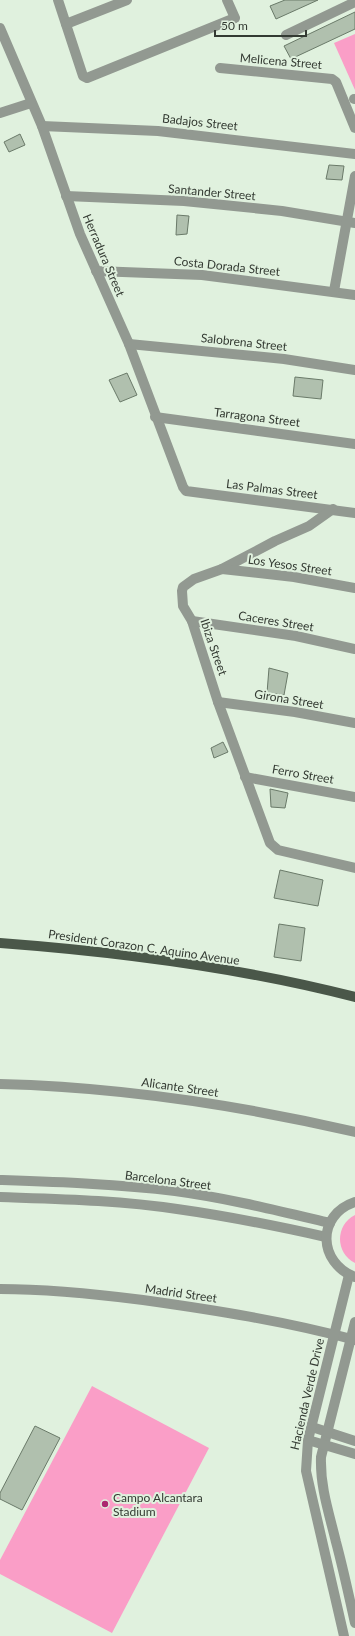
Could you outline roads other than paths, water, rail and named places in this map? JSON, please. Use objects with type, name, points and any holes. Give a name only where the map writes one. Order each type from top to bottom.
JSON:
[{"type":"main road","name":"President Corazon C. Aquino Avenue","points":[[0,943],[61,948],[205,965],[311,986],[355,997]]},
{"type":"street","points":[[58,0],[83,76],[87,78],[235,18],[227,0]]},
{"type":"street","points":[[66,24],[127,0]]},
{"type":"street","points":[[286,35],[355,2]]},
{"type":"street","name":"Herradura Street","points":[[0,28],[42,126],[66,196],[96,271],[129,344],[155,417],[186,491]]},
{"type":"street","name":"Melicena Street","points":[[220,68],[332,78],[336,82],[355,128]]},
{"type":"street","points":[[0,113],[31,103]]},
{"type":"street","name":"Badajos Street","points":[[42,126],[158,131],[355,154]]},
{"type":"street","points":[[334,291],[351,223],[355,176]]},
{"type":"street","name":"Santander Street","points":[[66,196],[184,201],[282,211],[351,223]]},
{"type":"street","name":"Costa Dorada Street","points":[[96,271],[202,275],[334,291],[355,295]]},
{"type":"street","name":"Salobrena Street","points":[[129,344],[284,359],[355,370]]},
{"type":"street","name":"Tarragona Street","points":[[155,417],[355,444]]},
{"type":"street","name":"Las Palmas Street","points":[[186,491],[355,513]]},
{"type":"street","name":"Ibiza Street","points":[[333,510],[310,526],[275,541],[222,569],[194,579],[183,587],[181,595],[183,606],[192,621],[218,702],[270,843],[278,850],[355,868]]},
{"type":"street","name":"Los Yesos Street","points":[[222,569],[294,577],[355,588]]},
{"type":"street","name":"Caceres Street","points":[[192,621],[296,636],[355,649]]},
{"type":"street","name":"Girona Street","points":[[218,702],[295,712],[355,723]]},
{"type":"street","name":"Ferro Street","points":[[246,777],[355,797]]},
{"type":"street","name":"Alicante Street","points":[[0,1084],[113,1091],[301,1119],[355,1132]]},
{"type":"street","name":"Barcelona Street","points":[[0,1180],[67,1183],[175,1191],[258,1206],[330,1223]]},
{"type":"street","points":[[0,1197],[69,1200],[175,1208],[255,1222],[326,1237]]},
{"type":"street","points":[[352,1276],[341,1270],[332,1259],[327,1247],[326,1237],[330,1223],[341,1209],[355,1202]]},
{"type":"street","name":"Hacienda Verde Drive","points":[[344,1636],[309,1492],[306,1471],[308,1440],[334,1334],[352,1276]]},
{"type":"street","name":"Madrid Street","points":[[0,1289],[89,1294],[192,1307],[259,1318],[353,1339]]},
{"type":"street","points":[[355,1322],[353,1339],[324,1444],[320,1474],[322,1489],[337,1543],[355,1623]]},
{"type":"street","points":[[312,1427],[355,1441]]},
{"type":"street","points":[[308,1440],[355,1454]]},
{"type":"place","name":"Campo Alcantara Stadium","points":[[105,1504]]}]
